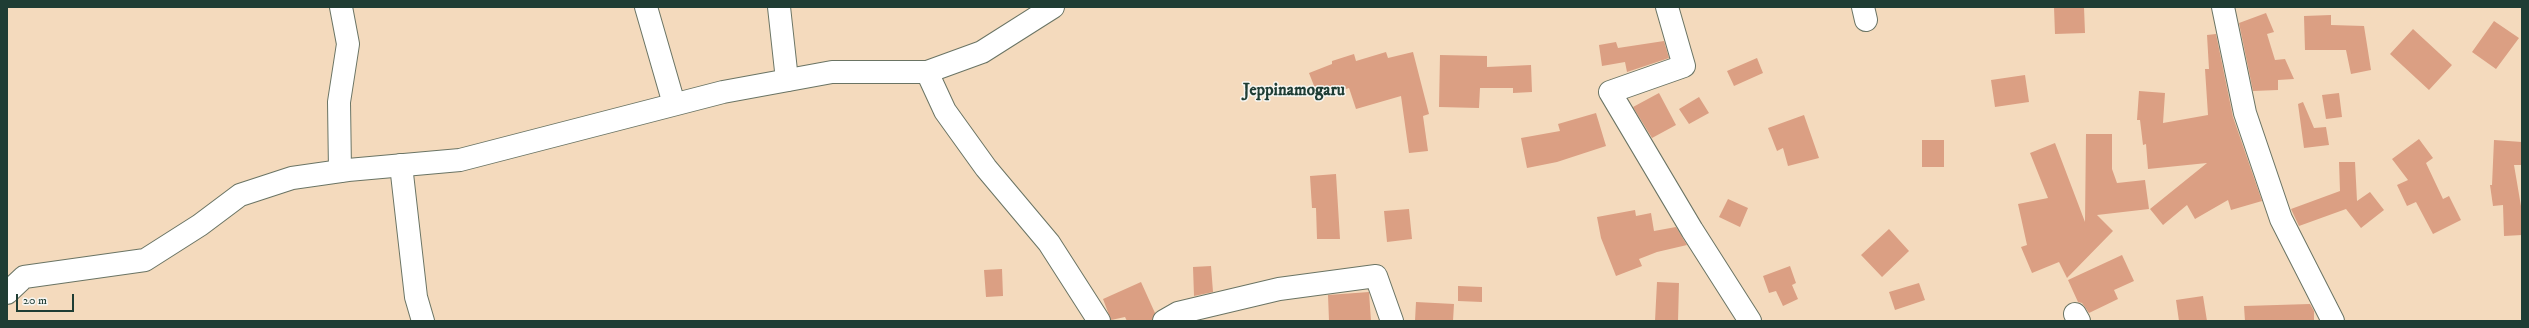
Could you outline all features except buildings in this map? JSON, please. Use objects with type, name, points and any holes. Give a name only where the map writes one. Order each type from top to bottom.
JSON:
[{"type":"street","points":[[340,171],[338,102],[345,72],[348,44],[341,7]]},
{"type":"street","points":[[646,7],[674,104]]},
{"type":"street","points":[[779,7],[787,80]]},
{"type":"street","points":[[7,293],[24,277],[145,260],[200,225],[240,195],[292,178],[340,171],[460,160],[723,92],[832,72],[926,72],[982,52],[1054,7]]},
{"type":"street","points":[[1667,7],[1684,66],[1610,92],[1692,230],[1750,321]]},
{"type":"street","points":[[2223,7],[2245,113],[2281,219],[2333,321]]},
{"type":"street","points":[[926,72],[945,111],[986,168],[1049,243],[1099,321]]},
{"type":"street","points":[[401,165],[416,297],[423,321]]},
{"type":"street","points":[[1164,321],[1178,313],[1279,289],[1376,276],[1392,321]]},
{"type":"district","name":"Jeppinamogaru","points":[[1294,91]]}]
